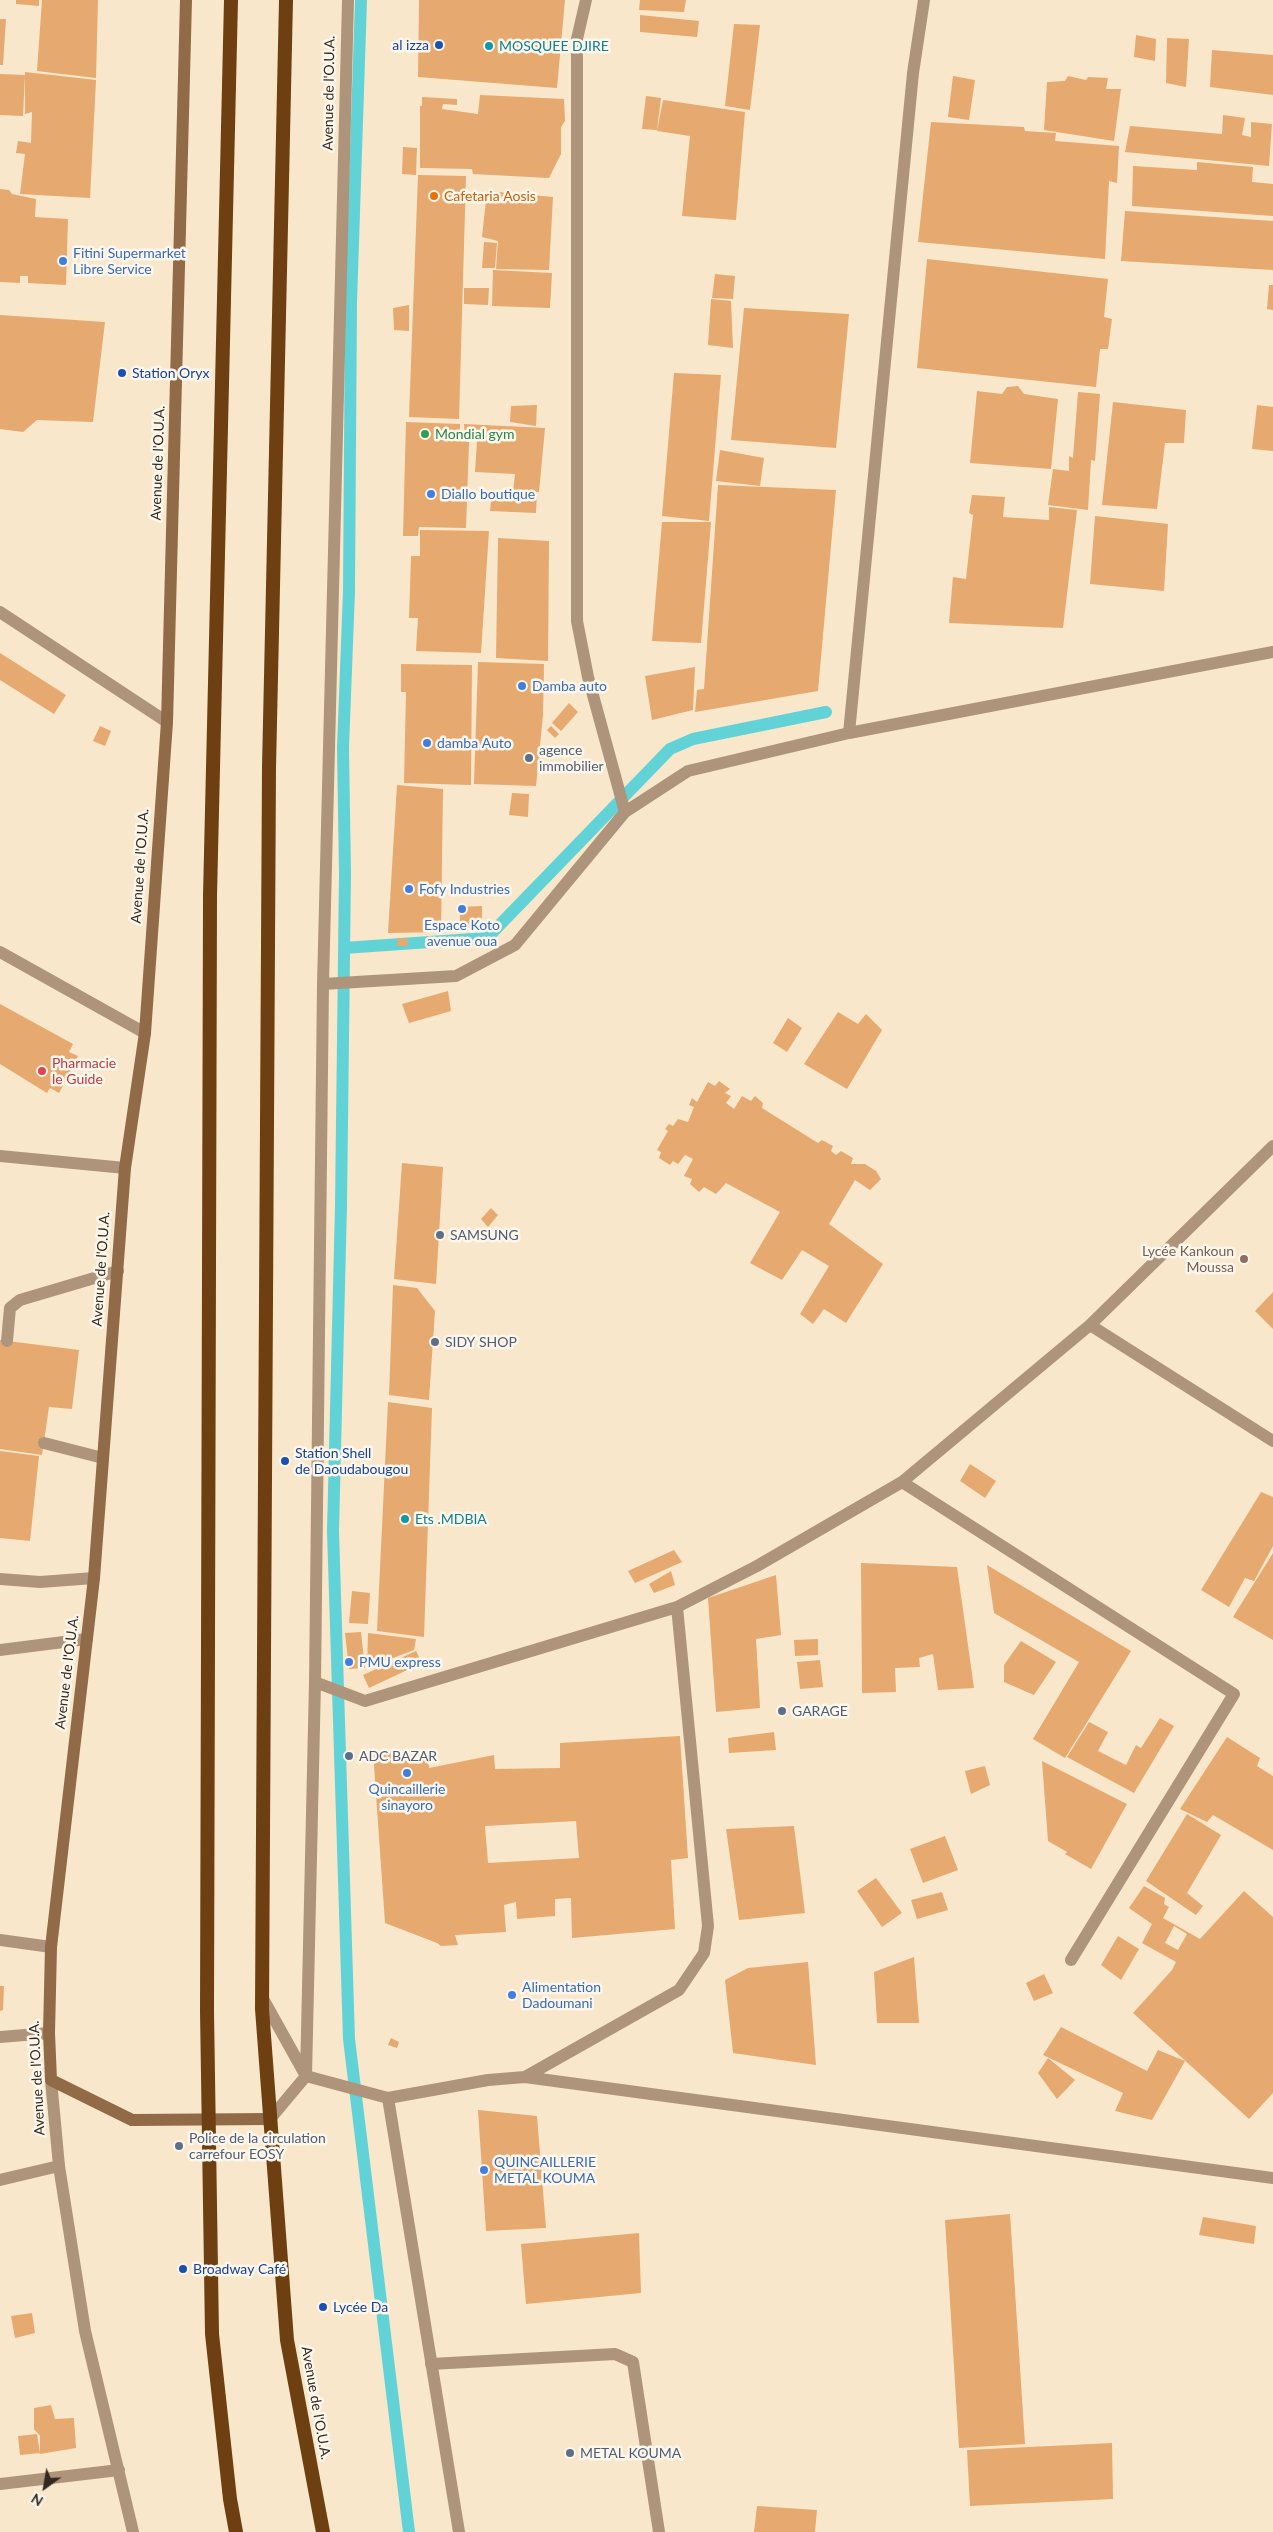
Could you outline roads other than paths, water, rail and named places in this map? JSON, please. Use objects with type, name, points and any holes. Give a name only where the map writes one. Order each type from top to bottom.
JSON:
[{"type":"highway","points":[[231,0],[210,896],[206,2001],[210,2120],[212,2334],[230,2499],[236,2532]]},
{"type":"highway","name":"Avenue de l'O.U.A.","points":[[286,0],[269,766],[262,1997],[288,2340],[322,2532]]},
{"type":"main road","name":"Avenue de l'O.U.A.","points":[[51,2080],[49,2033],[51,1947],[94,1578],[126,1168],[145,1033],[167,722],[186,0]]},
{"type":"main road","points":[[51,2080],[132,2120],[270,2119]]},
{"type":"street","name":"Avenue de l'O.U.A.","points":[[306,2076],[316,1682],[323,984],[348,0]]},
{"type":"street","points":[[586,0],[577,38],[577,621],[588,677],[625,812]]},
{"type":"street","points":[[849,734],[913,73],[924,0]]},
{"type":"street","points":[[0,612],[167,722]]},
{"type":"street","points":[[323,984],[456,976],[515,945],[625,812],[688,771],[849,734],[1273,652]]},
{"type":"street","points":[[0,952],[145,1033]]},
{"type":"street","points":[[316,1682],[365,1701],[676,1607],[757,1566],[902,1482],[1090,1325],[1273,1146]]},
{"type":"street","points":[[0,1156],[126,1168]]},
{"type":"street","points":[[7,1341],[10,1308],[20,1300],[118,1271]]},
{"type":"street","points":[[1090,1325],[1273,1441]]},
{"type":"street","points":[[44,1443],[103,1458]]},
{"type":"street","points":[[902,1482],[1234,1694],[1071,1960]]},
{"type":"street","points":[[0,1578],[40,1582],[94,1578]]},
{"type":"street","points":[[525,2077],[679,1990],[704,1953],[708,1926],[676,1607]]},
{"type":"street","points":[[0,1650],[87,1639]]},
{"type":"street","points":[[0,1940],[51,1947]]},
{"type":"street","points":[[262,1997],[306,2076],[388,2098],[488,2080],[525,2077],[1273,2178]]},
{"type":"street","points":[[0,2037],[49,2033]]},
{"type":"street","points":[[270,2119],[306,2076]]},
{"type":"street","name":"Avenue de l'O.U.A.","points":[[51,2080],[58,2166],[86,2331],[133,2532]]},
{"type":"street","points":[[388,2098],[459,2532]]},
{"type":"street","points":[[0,2180],[58,2166]]},
{"type":"street","points":[[431,2364],[616,2354],[633,2362],[659,2532]]},
{"type":"street","points":[[0,2484],[119,2470]]},
{"type":"waterway","points":[[361,0],[351,303],[349,591],[343,748],[345,873],[341,1205],[333,1531],[349,2039],[409,2532]]},
{"type":"waterway","points":[[344,948],[487,938],[670,749],[693,739],[826,712]]},
{"type":"place","name":"al izza","points":[[439,45]]},
{"type":"place","name":"MOSQUEE DJIRE","points":[[489,46]]},
{"type":"place","name":"Cafetaria Aosis","points":[[434,196]]},
{"type":"place","name":"Fitini Supermarket Libre Service","points":[[63,261]]},
{"type":"place","name":"Station Oryx","points":[[122,373]]},
{"type":"place","name":"Mondial gym","points":[[425,434]]},
{"type":"place","name":"Diallo boutique","points":[[431,494]]},
{"type":"place","name":"Damba auto","points":[[522,686]]},
{"type":"place","name":"damba Auto","points":[[427,743]]},
{"type":"place","name":"agence immobilier","points":[[529,758]]},
{"type":"place","name":"Fofy Industries","points":[[409,889]]},
{"type":"place","name":"Espace Koto avenue oua","points":[[462,909]]},
{"type":"place","name":"Pharmacie le Guide","points":[[42,1071]]},
{"type":"place","name":"SAMSUNG","points":[[440,1235]]},
{"type":"place","name":"Lycée Kankoun Moussa","points":[[1244,1259]]},
{"type":"place","name":"SIDY SHOP","points":[[435,1342]]},
{"type":"place","name":"Station Shell de Daoudabougou","points":[[285,1461]]},
{"type":"place","name":"Ets .MDBIA","points":[[405,1519]]},
{"type":"place","name":"PMU express","points":[[349,1662]]},
{"type":"place","name":"GARAGE","points":[[782,1711]]},
{"type":"place","name":"ADC BAZAR","points":[[349,1756]]},
{"type":"place","name":"Quincaillerie sinayoro","points":[[407,1773]]},
{"type":"place","name":"Alimentation Dadoumani","points":[[512,1995]]},
{"type":"place","name":"Police de la circulation carrefour EOSY","points":[[179,2146]]},
{"type":"place","name":"QUINCAILLERIE METAL KOUMA","points":[[484,2170]]},
{"type":"place","name":"Broadway Café","points":[[183,2269]]},
{"type":"place","name":"Lycée Da","points":[[323,2307]]},
{"type":"place","name":"METAL KOUMA","points":[[570,2453]]}]
